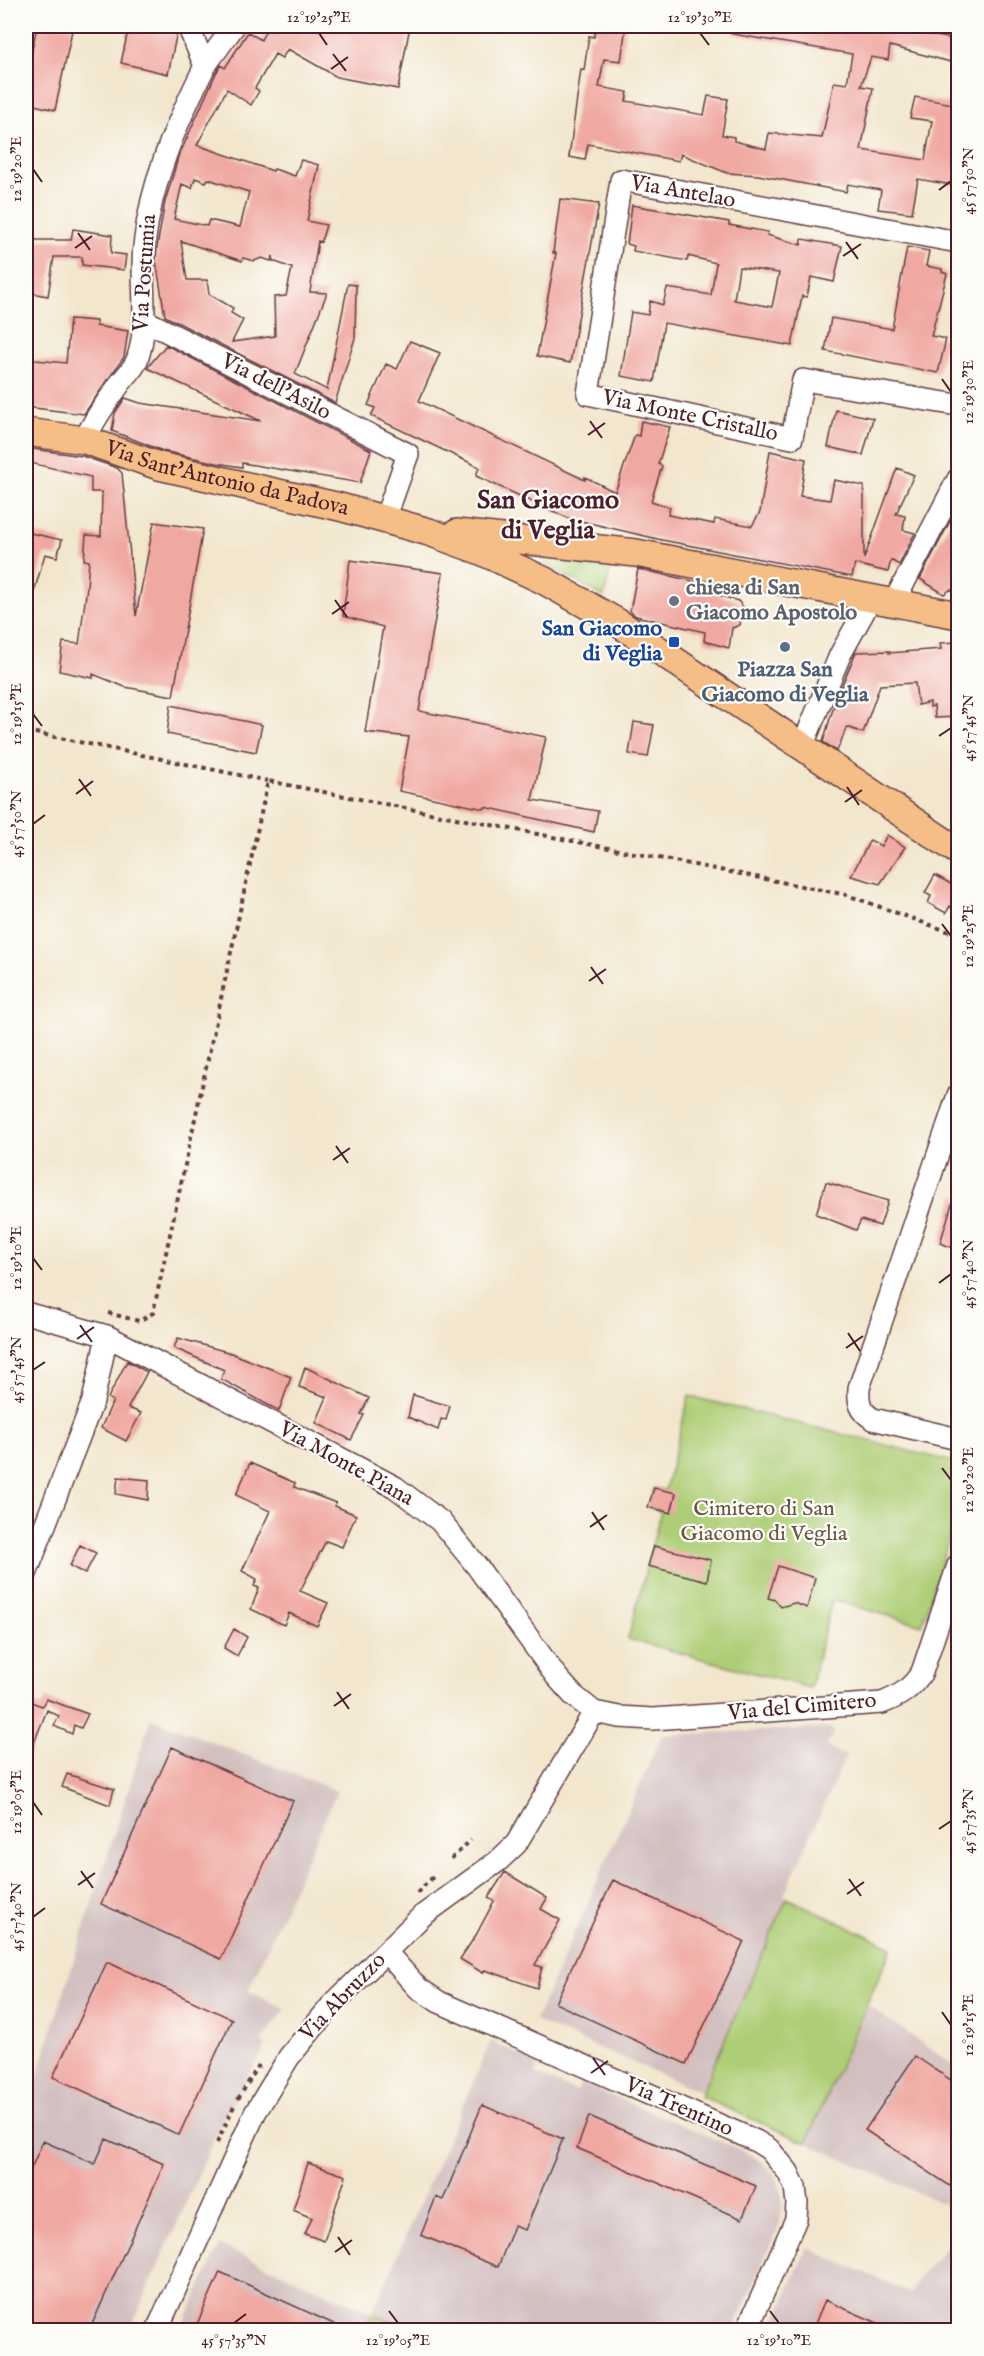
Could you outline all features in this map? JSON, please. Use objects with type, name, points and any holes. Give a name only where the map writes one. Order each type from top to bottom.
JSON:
[{"type":"main road","name":"Via Sant'Antonio da Padova","points":[[26,432],[85,440],[159,466],[257,486],[429,532]]},
{"type":"main road","points":[[429,532],[485,535],[636,552],[882,602],[958,615]]},
{"type":"main road","points":[[429,532],[491,555],[585,603],[958,851]]},
{"type":"street","points":[[188,26],[205,66]]},
{"type":"street","name":"Via Postumia","points":[[85,440],[99,413],[136,362],[144,320],[144,249],[150,202],[166,149],[205,66],[234,26]]},
{"type":"street","name":"Via Antelao","points":[[588,394],[621,180],[958,242]]},
{"type":"street","name":"Via dell'Asilo","points":[[144,320],[408,454],[385,519]]},
{"type":"street","name":"Via Monte Cristallo","points":[[588,394],[792,438],[803,380],[958,405]]},
{"type":"street","points":[[802,747],[845,644],[882,602],[958,479]]},
{"type":"street","points":[[958,1095],[859,1388],[858,1400],[863,1413],[873,1419],[958,1439]]},
{"type":"street","name":"Via Monte Piana","points":[[26,1313],[107,1336],[395,1487],[440,1521],[476,1565],[556,1676],[573,1695],[594,1712]]},
{"type":"street","points":[[26,1574],[93,1401],[107,1336]]},
{"type":"street","name":"Via del Cimitero","points":[[594,1712],[619,1717],[653,1719],[882,1702],[898,1696],[913,1686],[922,1672],[958,1565]]},
{"type":"street","name":"Via Abruzzo","points":[[157,2331],[242,2140],[270,2086],[316,2023],[386,1952],[435,1905],[498,1861],[516,1844],[594,1712]]},
{"type":"street","name":"Via Trentino","points":[[386,1952],[418,1988],[439,2002],[756,2141],[780,2159],[795,2187],[796,2219],[747,2331]]},
{"type":"path","points":[[26,731],[847,895],[958,935]]},
{"type":"path","points":[[105,1313],[139,1321],[153,1312],[268,781]]},
{"type":"path","points":[[452,1859],[471,1840]]},
{"type":"shaded area","points":[[151,1718],[337,1791],[248,1991],[286,2009],[261,2041],[266,2046],[223,2119],[130,2330],[26,2330],[26,2111]]},
{"type":"shaded area","points":[[831,1728],[834,1733],[826,1746],[846,1756],[784,1895],[787,1898],[702,2092],[535,2021],[662,1735]]},
{"type":"shaded area","points":[[868,2006],[958,2068],[958,2210],[806,2143]]},
{"type":"shaded area","points":[[491,2041],[539,2064],[535,2074],[577,2092],[581,2083],[754,2156],[770,2169],[780,2186],[783,2205],[779,2226],[733,2330],[411,2330],[372,2314],[364,2330],[181,2330],[220,2245],[372,2313]]},
{"type":"shaded area","points":[[958,2233],[958,2330],[771,2330],[807,2248],[911,2293],[918,2279]]},
{"type":"green space","points":[[546,552],[612,563],[604,597],[543,563]]},
{"type":"green space","name":"Cimitero di San Giacomo di Veglia","points":[[689,1396],[958,1463],[958,1510],[922,1625],[832,1600],[810,1688],[628,1639],[661,1511],[648,1507],[654,1488],[665,1490]]},
{"type":"green space","points":[[787,1898],[892,1947],[806,2143],[700,2096]]},
{"type":"green space","points":[[372,2314],[411,2330],[364,2330]]},
{"type":"building","points":[[37,26],[73,26],[55,110],[26,103],[26,79]]},
{"type":"building","points":[[129,26],[175,26],[177,32],[168,74],[121,63]]},
{"type":"building","points":[[268,26],[410,26],[398,89],[337,77],[288,49],[282,58],[275,54],[255,88],[259,91],[251,105],[227,89],[197,145],[273,171],[274,169],[295,176],[301,160],[319,165],[307,221],[326,225],[321,242],[318,241],[310,292],[327,293],[295,374],[327,390],[348,284],[356,285],[355,338],[335,403],[165,316],[156,260],[157,247],[165,202],[178,158],[221,65],[225,68],[248,32],[261,40]],"holes":[[[195,178],[206,182],[208,179],[249,192],[240,227],[209,220],[207,226],[174,219],[182,184],[192,188]],[[181,241],[242,261],[243,258],[254,261],[262,258],[271,261],[273,256],[273,261],[292,268],[286,296],[274,297],[275,336],[232,342],[243,320],[231,313],[233,308],[209,294],[207,280],[187,280]]]},
{"type":"building","points":[[596,26],[626,26],[621,61],[604,59],[599,87],[628,92],[626,101],[704,115],[708,96],[728,99],[722,135],[734,137],[734,141],[766,149],[769,133],[822,138],[834,82],[847,84],[852,54],[732,34],[733,26],[893,26],[892,28],[958,40],[958,64],[890,46],[888,60],[871,57],[861,86],[873,88],[861,150],[925,160],[932,121],[910,118],[915,97],[958,105],[958,186],[918,179],[912,213],[878,209],[881,190],[848,184],[846,192],[758,175],[727,173],[681,154],[679,161],[588,144],[585,160],[569,157],[581,69],[584,70],[589,36],[594,37]]},
{"type":"building","points":[[560,199],[599,204],[570,363],[537,356],[556,253],[553,253]]},
{"type":"building","points":[[632,205],[729,222],[729,225],[768,232],[767,235],[801,245],[802,239],[842,246],[834,282],[811,277],[807,297],[802,296],[792,346],[664,323],[654,382],[621,376],[631,312],[648,315],[650,301],[663,305],[667,288],[711,295],[716,263],[688,256],[687,261],[633,251],[634,246],[627,244]],"holes":[[[739,267],[779,273],[772,307],[734,300]]]},
{"type":"building","points":[[73,229],[112,235],[111,253],[126,255],[124,270],[82,265],[82,257],[54,257],[48,296],[26,292],[26,240],[71,240]]},
{"type":"building","points":[[907,247],[929,251],[926,266],[942,269],[942,272],[947,274],[931,336],[946,339],[938,373],[825,351],[831,318],[892,329]]},
{"type":"building","points":[[70,319],[96,321],[96,326],[128,331],[124,357],[84,414],[26,407],[26,359],[66,363]]},
{"type":"building","points":[[410,341],[440,353],[419,401],[615,492],[635,435],[639,436],[641,421],[670,427],[658,464],[662,466],[651,501],[670,507],[668,515],[714,524],[715,519],[752,526],[760,512],[770,451],[806,459],[800,496],[830,500],[834,480],[864,486],[864,559],[897,468],[914,475],[896,514],[905,516],[903,530],[915,533],[899,565],[891,560],[888,572],[855,564],[852,577],[662,540],[568,518],[476,476],[479,467],[371,416],[375,408],[368,405],[386,364],[397,369]]},
{"type":"building","points":[[166,345],[371,450],[360,483],[242,463],[242,467],[217,463],[163,451],[112,431],[115,413],[125,398],[140,403],[261,421],[147,368]]},
{"type":"building","points":[[836,410],[873,418],[863,455],[828,447]]},
{"type":"building","points":[[26,448],[82,456],[117,468],[122,473],[136,616],[154,522],[203,529],[173,696],[125,687],[93,674],[93,678],[59,671],[63,642],[79,644],[89,561],[84,560],[86,535],[101,536],[102,492],[91,492],[91,477],[26,462]]},
{"type":"building","points":[[958,506],[958,544],[953,554],[958,558],[958,591],[950,590],[944,594],[920,579]]},
{"type":"building","points":[[26,532],[62,540],[57,557],[45,554],[30,606],[26,606]]},
{"type":"building","points":[[350,560],[443,573],[419,711],[546,737],[532,800],[598,811],[594,832],[485,807],[484,809],[399,791],[409,737],[365,732],[383,627],[343,616]]},
{"type":"building","name":"chiesa di San Giacomo Apostolo","points":[[638,569],[720,587],[718,595],[738,601],[743,607],[740,625],[732,628],[729,648],[704,641],[705,632],[636,616],[630,611]]},
{"type":"building","points":[[958,642],[958,717],[935,718],[934,706],[930,707],[930,702],[918,705],[915,683],[880,685],[863,733],[847,727],[837,751],[823,742],[836,699],[856,652],[890,651],[889,653],[941,649],[940,643]]},
{"type":"building","points":[[171,705],[262,725],[256,752],[167,734]]},
{"type":"building","points":[[634,722],[654,725],[648,757],[629,754]]},
{"type":"building","points":[[887,835],[905,847],[880,884],[851,876],[870,840],[881,846]]},
{"type":"building","points":[[935,875],[958,888],[958,911],[950,906],[946,913],[928,903],[931,896],[925,893]]},
{"type":"building","points":[[826,1182],[888,1201],[880,1226],[861,1220],[856,1230],[816,1214]]},
{"type":"building","points":[[955,1194],[958,1195],[958,1250],[940,1243]]},
{"type":"building","points":[[178,1338],[231,1353],[291,1377],[279,1411],[221,1379],[224,1370],[174,1348]]},
{"type":"building","points":[[127,1361],[147,1372],[128,1408],[141,1413],[126,1441],[101,1428],[113,1401],[108,1398]]},
{"type":"building","points":[[305,1367],[369,1398],[361,1414],[364,1415],[351,1440],[316,1423],[327,1397],[299,1387]]},
{"type":"building","points":[[413,1395],[450,1406],[446,1420],[441,1419],[438,1430],[408,1417]]},
{"type":"building","points":[[250,1463],[295,1483],[294,1487],[336,1503],[335,1506],[356,1515],[342,1547],[326,1541],[300,1591],[328,1603],[317,1626],[289,1613],[284,1625],[251,1609],[259,1588],[254,1586],[257,1579],[242,1571],[270,1511],[236,1495]]},
{"type":"building","points":[[118,1477],[149,1480],[148,1500],[116,1494]]},
{"type":"building","points":[[654,1488],[676,1493],[671,1513],[648,1507]]},
{"type":"building","points":[[80,1545],[96,1553],[85,1574],[70,1566]]},
{"type":"building","points":[[654,1546],[711,1560],[707,1581],[648,1566]]},
{"type":"building","points":[[778,1566],[815,1578],[807,1608],[794,1603],[781,1607],[775,1600],[768,1598]]},
{"type":"building","points":[[234,1629],[247,1637],[237,1656],[224,1648]]},
{"type":"building","points":[[46,1699],[88,1714],[81,1728],[74,1725],[72,1734],[54,1726],[59,1716],[47,1710],[26,1763],[26,1700],[42,1706]]},
{"type":"building","points":[[172,1747],[293,1801],[221,1959],[101,1904]]},
{"type":"building","points":[[67,1774],[114,1789],[110,1805],[62,1787]]},
{"type":"building","points":[[505,1872],[547,1898],[541,1909],[560,1920],[535,1965],[542,1967],[537,1988],[485,1970],[483,1973],[460,1959],[494,1901],[488,1898]]},
{"type":"building","points":[[613,1880],[744,1941],[686,2064],[555,2003]]},
{"type":"building","points":[[107,1962],[232,2019],[179,2135],[53,2077]]},
{"type":"building","points":[[915,2056],[958,2085],[958,2179],[953,2188],[865,2130]]},
{"type":"building","points":[[482,2105],[563,2139],[525,2230],[514,2226],[498,2267],[421,2235],[436,2197],[443,2200]]},
{"type":"building","points":[[589,2116],[756,2186],[742,2219],[577,2148]]},
{"type":"building","points":[[106,2139],[164,2164],[89,2331],[26,2331],[26,2180],[43,2141],[95,2164]]},
{"type":"building","points":[[308,2163],[346,2176],[324,2241],[305,2234],[312,2218],[293,2210]]},
{"type":"building","points":[[220,2272],[349,2331],[194,2331]]},
{"type":"building","points":[[825,2300],[896,2331],[812,2331]]},
{"type":"place","name":"chiesa di San Giacomo Apostolo","points":[[674,601]]},
{"type":"place","name":"San Giacomo di Veglia","points":[[674,642]]},
{"type":"place","name":"Piazza San Giacomo di Veglia","points":[[785,647]]},
{"type":"district","name":"San Giacomo di Veglia","points":[[548,515]]}]
